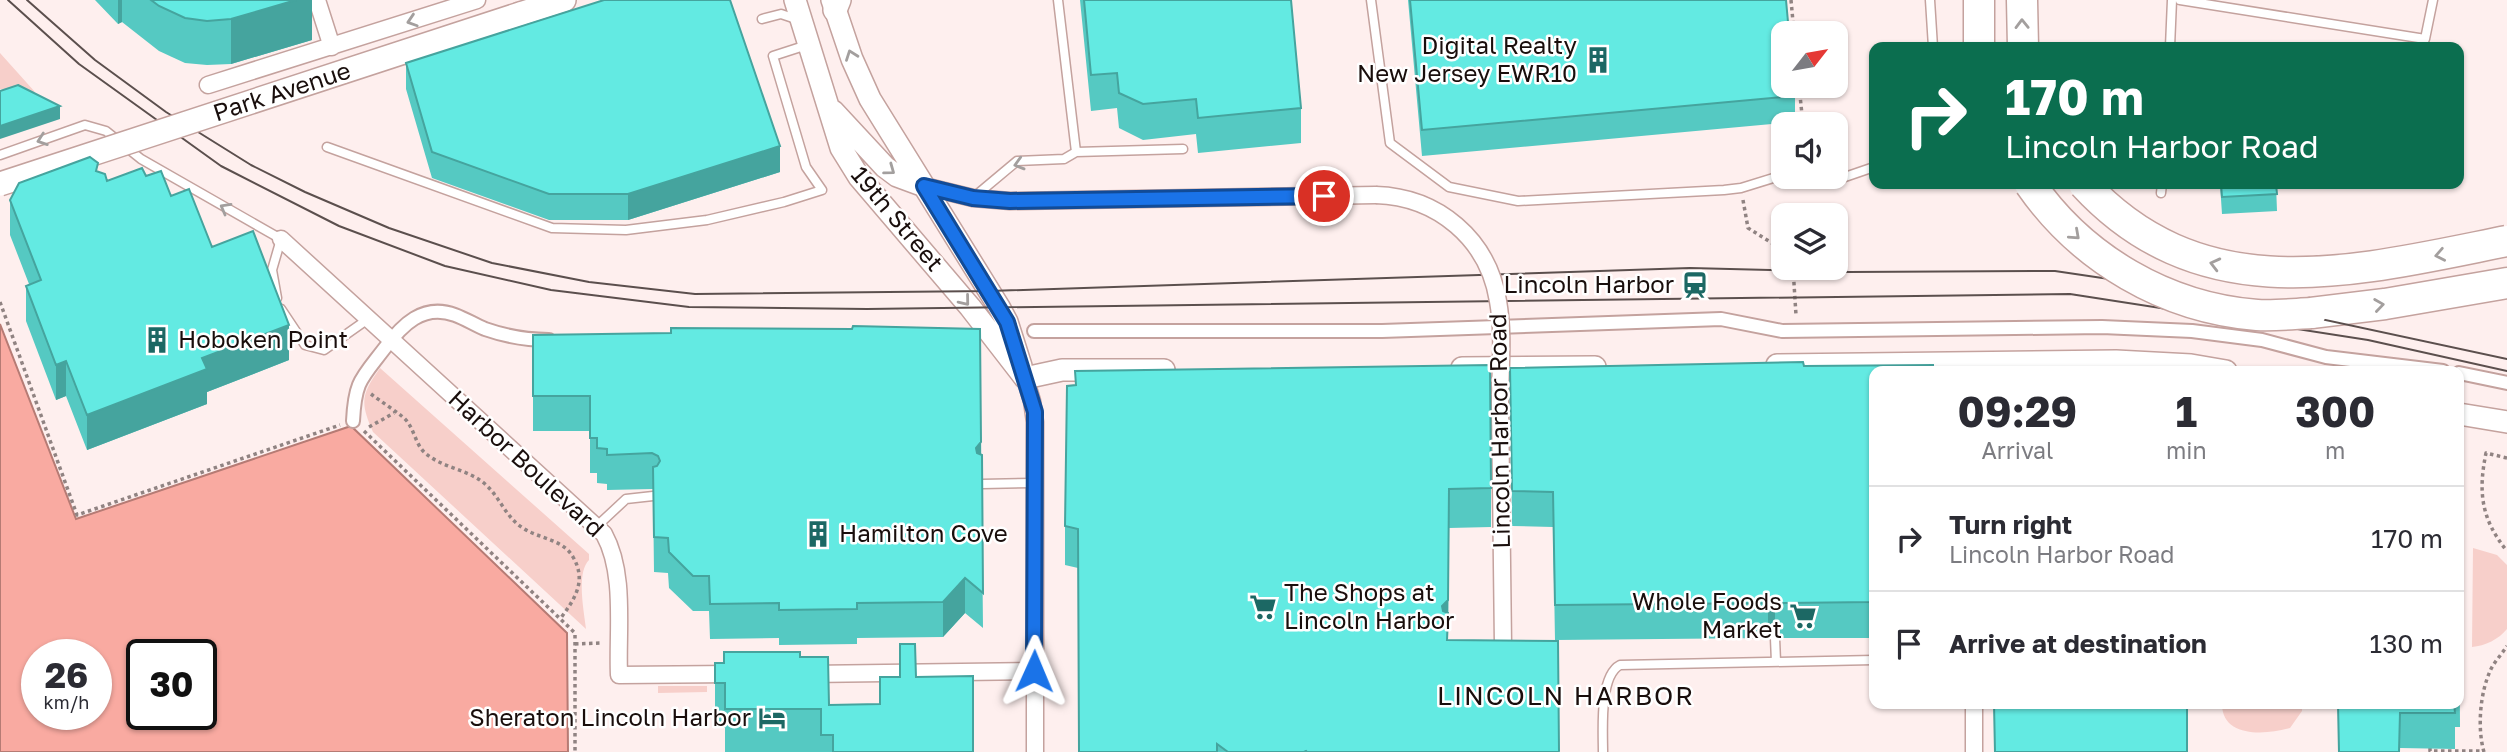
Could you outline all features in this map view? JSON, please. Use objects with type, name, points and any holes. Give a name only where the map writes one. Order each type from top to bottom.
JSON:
[{"type":"highway","points":[[1979,0],[1979,42]]},
{"type":"highway","points":[[2022,0],[2023,42]]},
{"type":"highway","points":[[2034,189],[2076,236],[2123,273],[2161,292],[2213,309],[2259,315],[2320,313],[2507,283]]},
{"type":"highway","points":[[2089,189],[2115,214],[2154,240],[2197,259],[2239,270],[2312,272],[2345,269],[2401,262],[2507,241]]},
{"type":"main road","name":"Park Avenue","points":[[0,184],[564,0]]},
{"type":"street","points":[[317,0],[332,47]]},
{"type":"street","name":"Park Avenue","points":[[208,85],[477,0]]},
{"type":"street","name":"19th Street","points":[[796,0],[841,148],[852,167],[964,299],[1025,378]]},
{"type":"street","name":"19th Street","points":[[836,3],[852,59],[870,99],[1007,322],[1025,378],[1035,412],[1034,671]]},
{"type":"street","points":[[829,107],[886,167],[897,176],[924,186]]},
{"type":"street","name":"Lincoln Harbor Road","points":[[924,186],[973,198],[1010,201],[1376,195],[1399,197],[1433,208],[1464,231],[1481,252],[1493,278],[1499,303],[1501,526],[1496,646]]},
{"type":"street","name":"Harbor Boulevard","points":[[281,239],[597,526],[609,543],[615,562],[619,675],[746,674]]},
{"type":"street","points":[[353,421],[354,397],[360,379],[407,322],[421,314],[434,311],[453,314],[505,335],[541,340],[569,340]]},
{"type":"street","points":[[1034,331],[1382,331],[1721,319],[1782,331],[2102,327],[2192,331],[2262,340],[2326,357],[2401,366]]},
{"type":"street","points":[[2006,366],[2152,362],[2185,366]]},
{"type":"street","points":[[1756,365],[1869,366]]},
{"type":"street","points":[[1439,368],[1619,367]]},
{"type":"street","points":[[1025,378],[1062,370],[1178,370]]},
{"type":"street","points":[[2464,374],[2507,383]]},
{"type":"street","points":[[2464,415],[2507,422]]},
{"type":"street","points":[[788,674],[1034,671],[1033,749]]},
{"type":"street","points":[[1974,709],[1974,752]]},
{"type":"lane","points":[[1058,0],[1076,152]]},
{"type":"lane","points":[[1371,0],[1390,143],[1449,187],[1518,201],[1741,188],[1771,179]]},
{"type":"lane","points":[[1930,0],[1933,42]]},
{"type":"lane","points":[[2170,42],[2172,0]]},
{"type":"lane","points":[[2180,0],[2425,39],[2434,0]]},
{"type":"lane","points":[[762,19],[781,14],[802,21]]},
{"type":"lane","points":[[327,147],[552,228],[626,230],[707,220],[822,190],[806,167],[773,56],[809,45]]},
{"type":"lane","name":"Harbor Boulevard","points":[[0,155],[85,125],[106,131],[141,159],[281,239]]},
{"type":"lane","points":[[973,198],[1017,161],[1064,159],[1076,152],[1182,149]]},
{"type":"lane","points":[[1848,176],[1869,169]]},
{"type":"lane","points":[[158,181],[169,176]]},
{"type":"lane","points":[[281,239],[272,270],[278,305],[305,345],[324,350],[368,319]]},
{"type":"lane","points":[[982,484],[1035,483]]},
{"type":"lane","points":[[597,526],[626,499],[653,496]]},
{"type":"lane","points":[[1775,638],[1776,662]]},
{"type":"lane","points":[[1603,752],[1603,707],[1614,668],[1627,664],[1869,660]]},
{"type":"path","points":[[1791,0],[1793,21]]},
{"type":"path","points":[[1741,188],[1748,228],[1771,242]]},
{"type":"path","points":[[1794,280],[1796,331]]},
{"type":"path","points":[[0,302],[77,515],[353,421],[575,633],[576,752]]},
{"type":"path","points":[[358,384],[404,418],[422,450],[486,485],[497,496],[509,516],[522,528],[567,547],[574,558],[580,586],[560,619]]},
{"type":"path","points":[[363,431],[394,413]]},
{"type":"path","points":[[2507,458],[2486,453],[2481,491],[2485,512],[2494,535],[2507,551]]},
{"type":"path","points":[[575,644],[600,643]]},
{"type":"path","points":[[2430,748],[2430,751],[2483,751],[2481,720],[2484,692],[2491,670],[2507,646]]},
{"type":"shaded area","points":[[0,53],[35,92],[0,89]]},
{"type":"shaded area","points":[[0,324],[76,519],[351,426],[567,633],[568,752],[0,752]]},
{"type":"shaded area","points":[[380,368],[589,554],[582,583],[586,629],[373,432],[364,399]]},
{"type":"shaded area","points":[[2473,548],[2497,555],[2507,565],[2507,629],[2491,641],[2472,647]]},
{"type":"shaded area","points":[[658,686],[707,686],[707,692],[658,693]]},
{"type":"shaded area","points":[[2223,709],[2302,709],[2290,728],[2269,732],[2237,728],[2229,723]]},
{"type":"building","points":[[151,0],[296,0],[231,19],[207,21],[185,18]]},
{"type":"building","points":[[604,0],[730,0],[780,146],[628,194],[549,194],[432,152],[406,63]]},
{"type":"building","points":[[1084,0],[1291,0],[1301,108],[1198,118],[1196,99],[1143,104],[1119,93],[1117,73],[1091,75]]},
{"type":"building","name":"Digital Realty New Jersey EWR10","points":[[1410,0],[1786,0],[1788,21],[1771,21],[1773,98],[1422,130]]},
{"type":"building","points":[[18,85],[60,106],[0,126],[0,91]]},
{"type":"building","name":"Hoboken Point","points":[[90,157],[98,163],[96,171],[105,174],[107,181],[142,168],[146,176],[161,171],[171,196],[189,189],[212,247],[253,231],[289,325],[202,358],[207,369],[87,415],[66,361],[56,365],[26,286],[41,280],[10,200],[19,183]]},
{"type":"building","points":[[2221,189],[2276,189],[2277,194],[2222,197]]},
{"type":"building","name":"Hamilton Cove","points":[[853,326],[980,329],[981,442],[976,448],[977,453],[982,455],[983,593],[965,578],[943,602],[857,603],[857,609],[779,610],[779,603],[710,604],[709,576],[693,576],[669,552],[668,538],[654,537],[653,467],[660,461],[658,456],[652,453],[607,455],[607,449],[597,448],[597,438],[590,438],[590,396],[533,396],[533,335],[671,333],[671,328],[852,329]]},
{"type":"building","points":[[1803,362],[1804,366],[1933,365],[1869,366],[1869,602],[1782,603],[1775,596],[1768,603],[1555,605],[1553,492],[1512,491],[1510,368]]},
{"type":"building","points":[[1490,365],[1491,488],[1449,489],[1448,600],[1442,606],[1443,611],[1448,613],[1447,640],[1558,641],[1558,752],[1228,752],[1217,744],[1217,752],[1079,752],[1078,529],[1065,526],[1067,386],[1076,385],[1075,371]]},
{"type":"building","points":[[900,644],[915,644],[916,677],[973,676],[973,752],[833,752],[833,735],[821,735],[821,709],[725,709],[725,683],[715,683],[715,663],[724,663],[724,652],[800,652],[800,657],[828,657],[829,705],[880,704],[880,677],[900,677]]},
{"type":"building","points":[[1994,709],[2187,709],[2187,752],[1995,752]]},
{"type":"building","points":[[2338,709],[2455,709],[2455,713],[2400,713],[2399,752],[2339,752]]},
{"type":"tram line","points":[[8,0],[79,64],[221,166],[339,226],[445,266],[551,290],[689,307],[867,309],[2070,294],[2368,340],[2507,371]]},
{"type":"tram line","points":[[27,0],[95,60],[166,112],[251,165],[305,192],[389,228],[492,263],[589,282],[695,294],[990,291],[1690,268],[1849,272],[2055,271],[2190,291],[2507,359]]},
{"type":"place","name":"Digital Realty New Jersey EWR10","points":[[1598,60]]},
{"type":"place","name":"Lincoln Harbor","points":[[1695,285]]},
{"type":"place","name":"Hoboken Point","points":[[157,340]]},
{"type":"place","name":"Hamilton Cove","points":[[818,534]]},
{"type":"place","name":"The Shops at Lincoln Harbor","points":[[1263,607]]},
{"type":"place","name":"Whole Foods Market","points":[[1803,616]]},
{"type":"place","name":"Sheraton Lincoln Harbor","points":[[772,718]]},
{"type":"district","name":"LINCOLN HARBOR","points":[[1566,696]]},
{"type":"route","points":[[1034,671],[1035,412],[1007,322],[924,186],[973,198],[1010,201],[1324,196]]}]
